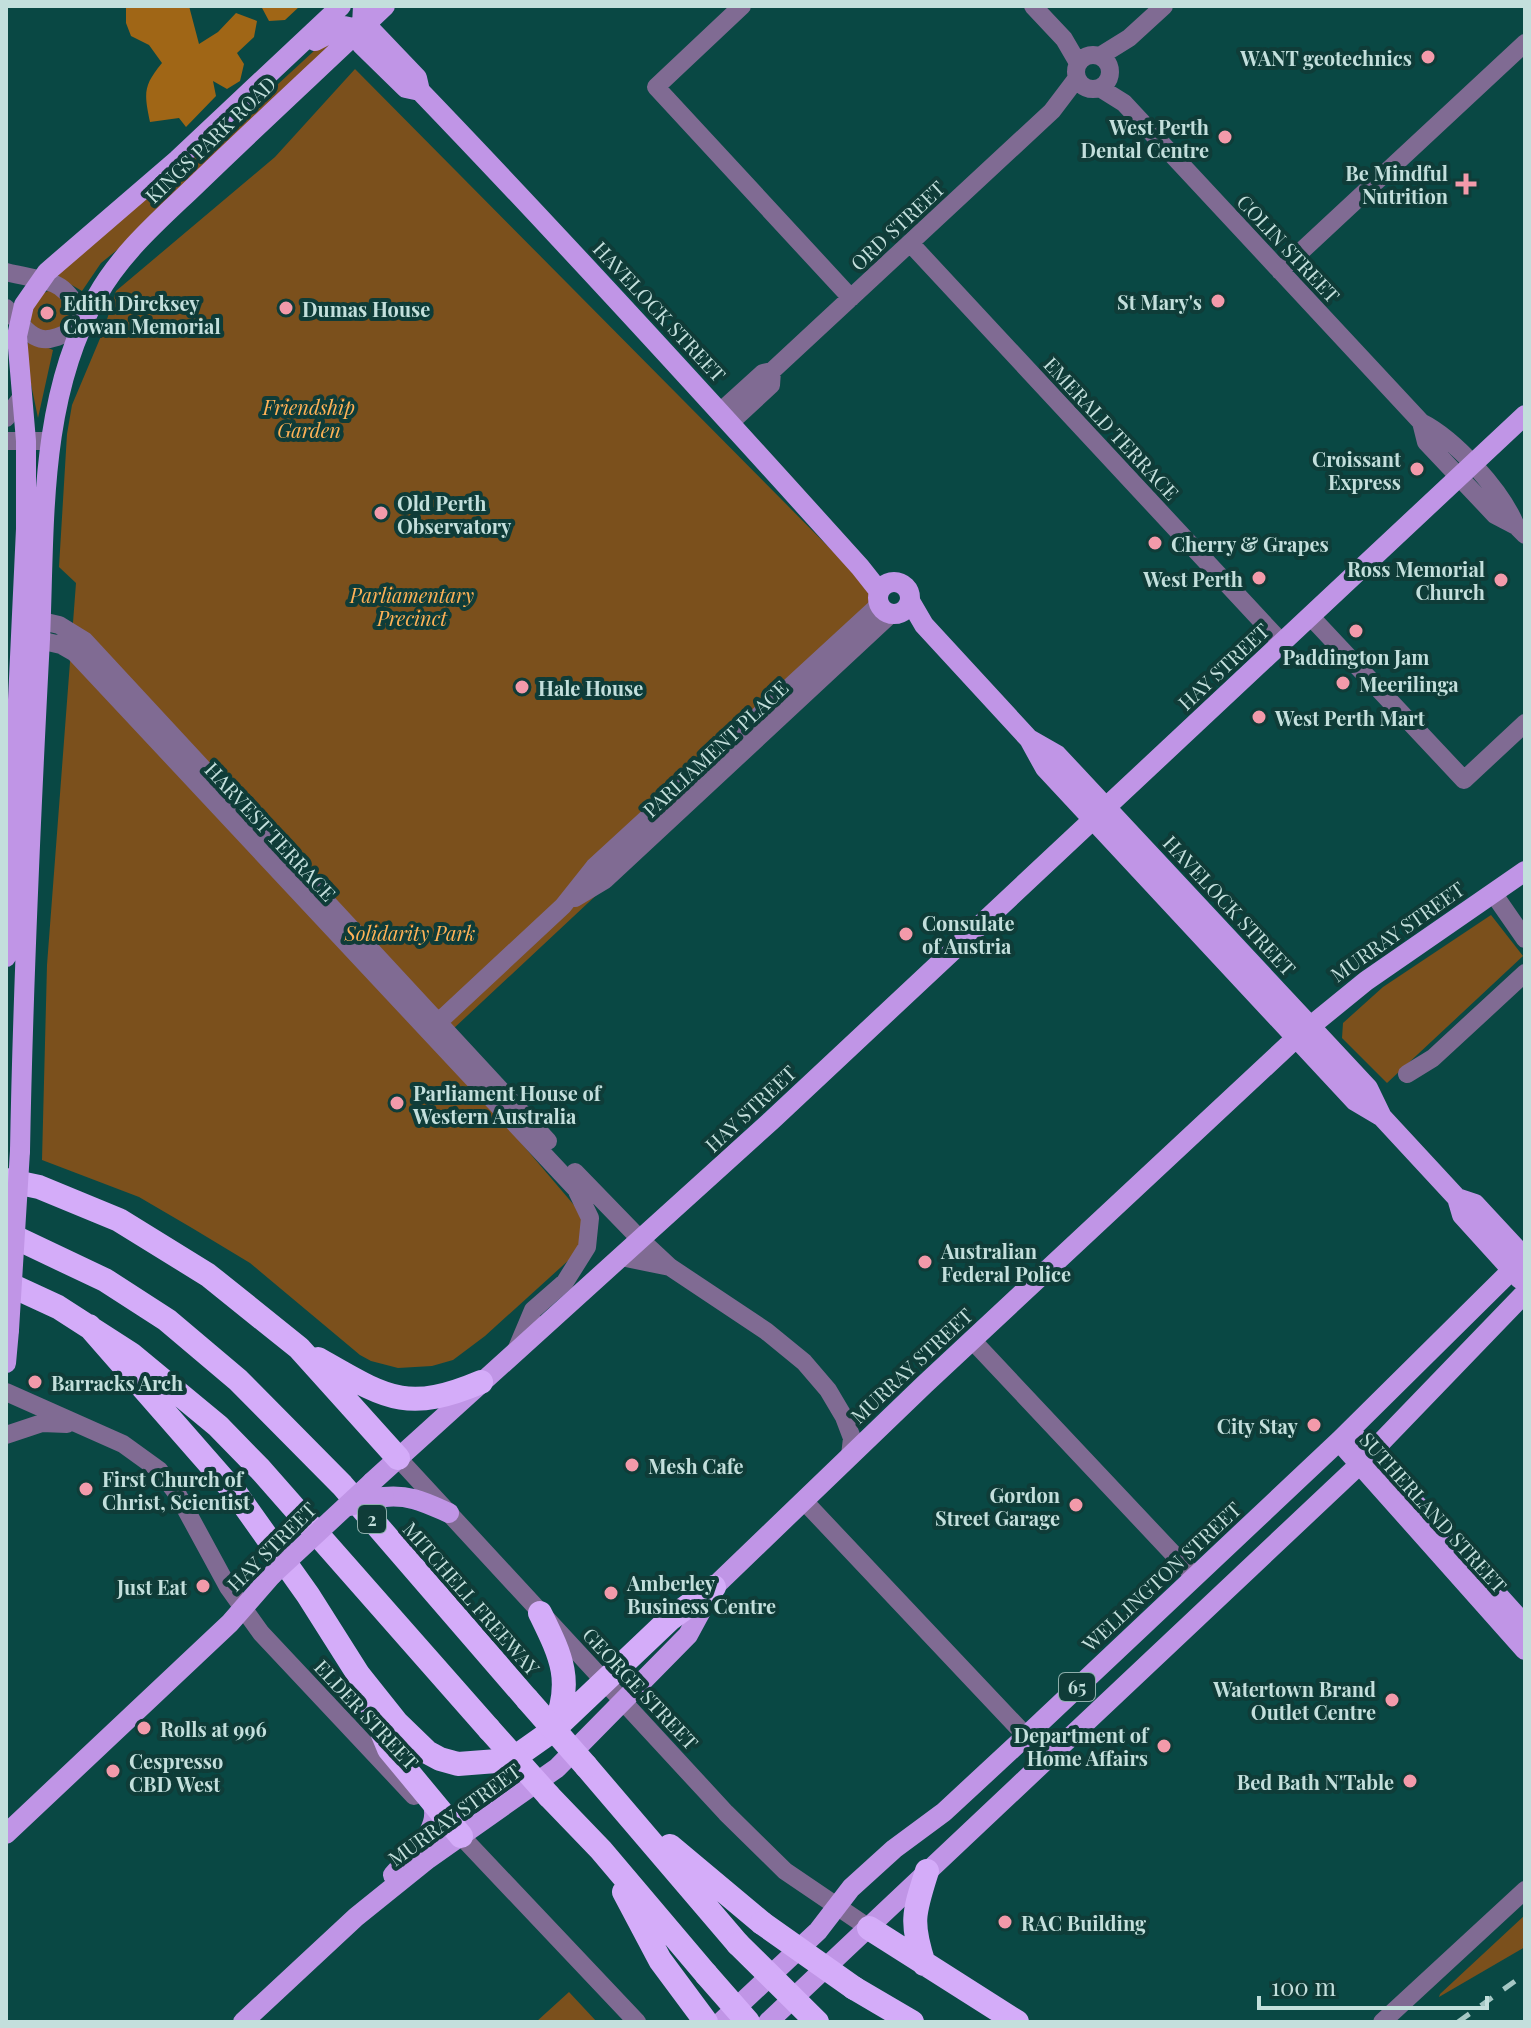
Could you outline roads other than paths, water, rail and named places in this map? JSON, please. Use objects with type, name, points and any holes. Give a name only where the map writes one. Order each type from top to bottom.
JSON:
[{"type":"highway","points":[[6,1180],[39,1187],[106,1214],[152,1238],[208,1275],[299,1348],[398,1458]]},
{"type":"highway","name":"MITCHELL FREEWAY","points":[[6,1233],[115,1286],[167,1320],[238,1380],[342,1485],[625,1809],[738,1944],[817,2022]]},
{"type":"highway","points":[[6,1283],[89,1326],[153,1371],[240,1446],[489,1729],[601,1850],[748,2022]]},
{"type":"highway","points":[[89,1326],[237,1495],[308,1595],[358,1674],[397,1723],[427,1752],[440,1759],[458,1764],[511,1760],[552,1731],[670,1619],[714,1587]]},
{"type":"highway","points":[[299,1348],[354,1379],[403,1400],[442,1396],[481,1382]]},
{"type":"highway","points":[[540,1613],[559,1652],[564,1671],[562,1708],[552,1731]]},
{"type":"highway","points":[[358,1674],[389,1749],[433,1809],[461,1836]]},
{"type":"highway","points":[[625,1809],[762,1923],[854,1988],[912,2022]]},
{"type":"highway","points":[[601,1850],[660,1960],[706,2022]]},
{"type":"highway","points":[[924,1964],[913,1918],[927,1871]]},
{"type":"highway","points":[[869,1928],[1017,2022]]},
{"type":"main road","name":"KINGS PARK ROAD","points":[[13,316],[41,279],[177,160],[341,6]]},
{"type":"main road","points":[[281,62],[339,27],[349,26],[359,38],[376,7]]},
{"type":"main road","name":"KINGS PARK ROAD","points":[[31,628],[50,441],[60,390],[83,322],[111,274],[135,245],[359,38]]},
{"type":"main road","name":"HAVELOCK STREET","points":[[359,38],[406,88],[420,91],[543,219],[892,601]]},
{"type":"main road","points":[[6,1363],[20,1151],[31,628],[27,499],[16,441],[21,398],[13,316]]},
{"type":"main road","name":"HAY STREET","points":[[6,1834],[243,1608],[272,1575],[345,1507],[378,1490],[398,1458],[517,1348],[641,1240],[1100,815],[1525,415]]},
{"type":"main road","points":[[892,601],[924,625],[1029,739],[1045,768],[1100,815],[1188,908],[1303,1032],[1355,1101],[1382,1117],[1457,1198],[1462,1215],[1522,1266]]},
{"type":"main road","points":[[6,957],[31,628]]},
{"type":"main road","name":"MURRAY STREET","points":[[243,2022],[356,1917],[428,1859],[557,1768],[688,1635],[714,1587],[972,1340],[1303,1032],[1366,981],[1525,871]]},
{"type":"main road","name":"WELLINGTON STREET","points":[[721,2022],[818,1931],[851,1888],[894,1849],[944,1812],[1026,1736],[1522,1266]]},
{"type":"main road","name":"65","points":[[768,2022],[1365,1458],[1525,1293]]},
{"type":"main road","name":"SUTHERLAND STREET","points":[[1344,1436],[1437,1529],[1525,1625]]},
{"type":"main road","name":"SUTHERLAND STREET","points":[[1365,1458],[1525,1650]]},
{"type":"main road","points":[[378,1490],[415,1497],[449,1513]]},
{"type":"main road","points":[[944,1812],[976,1804],[998,1804]]},
{"type":"main road","name":"MURRAY STREET","points":[[356,1917],[425,1839],[433,1809]]},
{"type":"street","points":[[742,6],[656,87],[851,298]]},
{"type":"street","name":"COLIN STREET","points":[[1033,6],[1421,422],[1426,442],[1466,471],[1495,515],[1520,530]]},
{"type":"street","name":"ORD STREET","points":[[725,418],[763,373],[772,371],[1164,6]]},
{"type":"street","points":[[1280,271],[1525,43]]},
{"type":"street","name":"EMERALD TERRACE","points":[[910,243],[1282,643]]},
{"type":"street","points":[[6,272],[41,279],[66,290],[73,298],[83,322],[50,340],[34,337],[13,316]]},
{"type":"street","points":[[6,418],[21,398]]},
{"type":"street","points":[[16,441],[50,441]]},
{"type":"street","name":"PARLIAMENT PLACE","points":[[433,1026],[563,906],[605,880],[892,601]]},
{"type":"street","points":[[1311,617],[1464,780],[1525,723]]},
{"type":"street","name":"HARVEST TERRACE","points":[[31,628],[67,628],[85,641],[576,1189],[588,1211],[590,1238],[583,1256],[565,1282],[533,1310],[517,1348]]},
{"type":"street","points":[[1493,893],[1525,939]]},
{"type":"street","points":[[1407,1074],[1433,1058],[1525,973]]},
{"type":"street","name":"HARVEST TERRACE","points":[[433,1026],[670,1267],[766,1331],[804,1362],[828,1390],[844,1417],[852,1438],[850,1456]]},
{"type":"street","name":"HARVEST TERRACE","points":[[621,1257],[670,1267]]},
{"type":"street","points":[[972,1340],[1195,1577]]},
{"type":"street","name":"ELDER STREET","points":[[6,1392],[123,1444],[151,1463],[168,1480],[261,1633],[433,1809]]},
{"type":"street","name":"ELDER STREET","points":[[6,1435],[42,1423],[85,1427]]},
{"type":"street","name":"GEORGE STREET","points":[[398,1458],[726,1813],[785,1871],[869,1928]]},
{"type":"street","points":[[804,1501],[1026,1736]]},
{"type":"street","points":[[461,1836],[637,2022]]},
{"type":"street","points":[[1382,2022],[1525,1890]]},
{"type":"railway","points":[[1458,2022],[1525,1974]]},
{"type":"place","name":"WANT geotechnics","points":[[1428,57]]},
{"type":"place","name":"West Perth Dental Centre","points":[[1225,137]]},
{"type":"place","name":"Be Mindful Nutrition","points":[[1466,184]]},
{"type":"place","name":"St Mary's","points":[[1218,301]]},
{"type":"place","name":"Dumas House","points":[[286,308]]},
{"type":"place","name":"Edith Dircksey Cowan Memorial","points":[[47,313]]},
{"type":"place","name":"Croissant Express","points":[[1417,469]]},
{"type":"place","name":"Old Perth Observatory","points":[[381,513]]},
{"type":"place","name":"Cherry & Grapes","points":[[1155,543]]},
{"type":"place","name":"West Perth","points":[[1259,578]]},
{"type":"place","name":"Ross Memorial Church","points":[[1501,580]]},
{"type":"place","name":"Paddington Jam","points":[[1356,631]]},
{"type":"place","name":"Meerilinga","points":[[1343,683]]},
{"type":"place","name":"Hale House","points":[[522,687]]},
{"type":"place","name":"West Perth Mart","points":[[1259,717]]},
{"type":"place","name":"Consulate of Austria","points":[[906,934]]},
{"type":"place","name":"Parliament House of Western Australia","points":[[397,1103]]},
{"type":"place","name":"Australian Federal Police","points":[[925,1262]]},
{"type":"place","name":"Barracks Arch","points":[[35,1382]]},
{"type":"place","name":"City Stay","points":[[1314,1425]]},
{"type":"place","name":"Mesh Cafe","points":[[632,1465]]},
{"type":"place","name":"First Church of Christ, Scientist","points":[[86,1489]]},
{"type":"place","name":"Gordon Street Garage","points":[[1076,1505]]},
{"type":"place","name":"Just Eat","points":[[203,1586]]},
{"type":"place","name":"Amberley Business Centre","points":[[611,1593]]},
{"type":"place","name":"Watertown Brand Outlet Centre","points":[[1392,1700]]},
{"type":"place","name":"Rolls at 996","points":[[144,1728]]},
{"type":"place","name":"Department of Home Affairs","points":[[1164,1746]]},
{"type":"place","name":"Cespresso CBD West","points":[[113,1771]]},
{"type":"place","name":"Bed Bath N'Table","points":[[1410,1781]]},
{"type":"place","name":"RAC Building","points":[[1005,1922]]},
{"type":"park label","name":"Friendship Garden","points":[[309,418]]},
{"type":"park label","name":"Parliamentary Precinct","points":[[412,606]]},
{"type":"park label","name":"Solidarity Park","points":[[410,932]]}]
